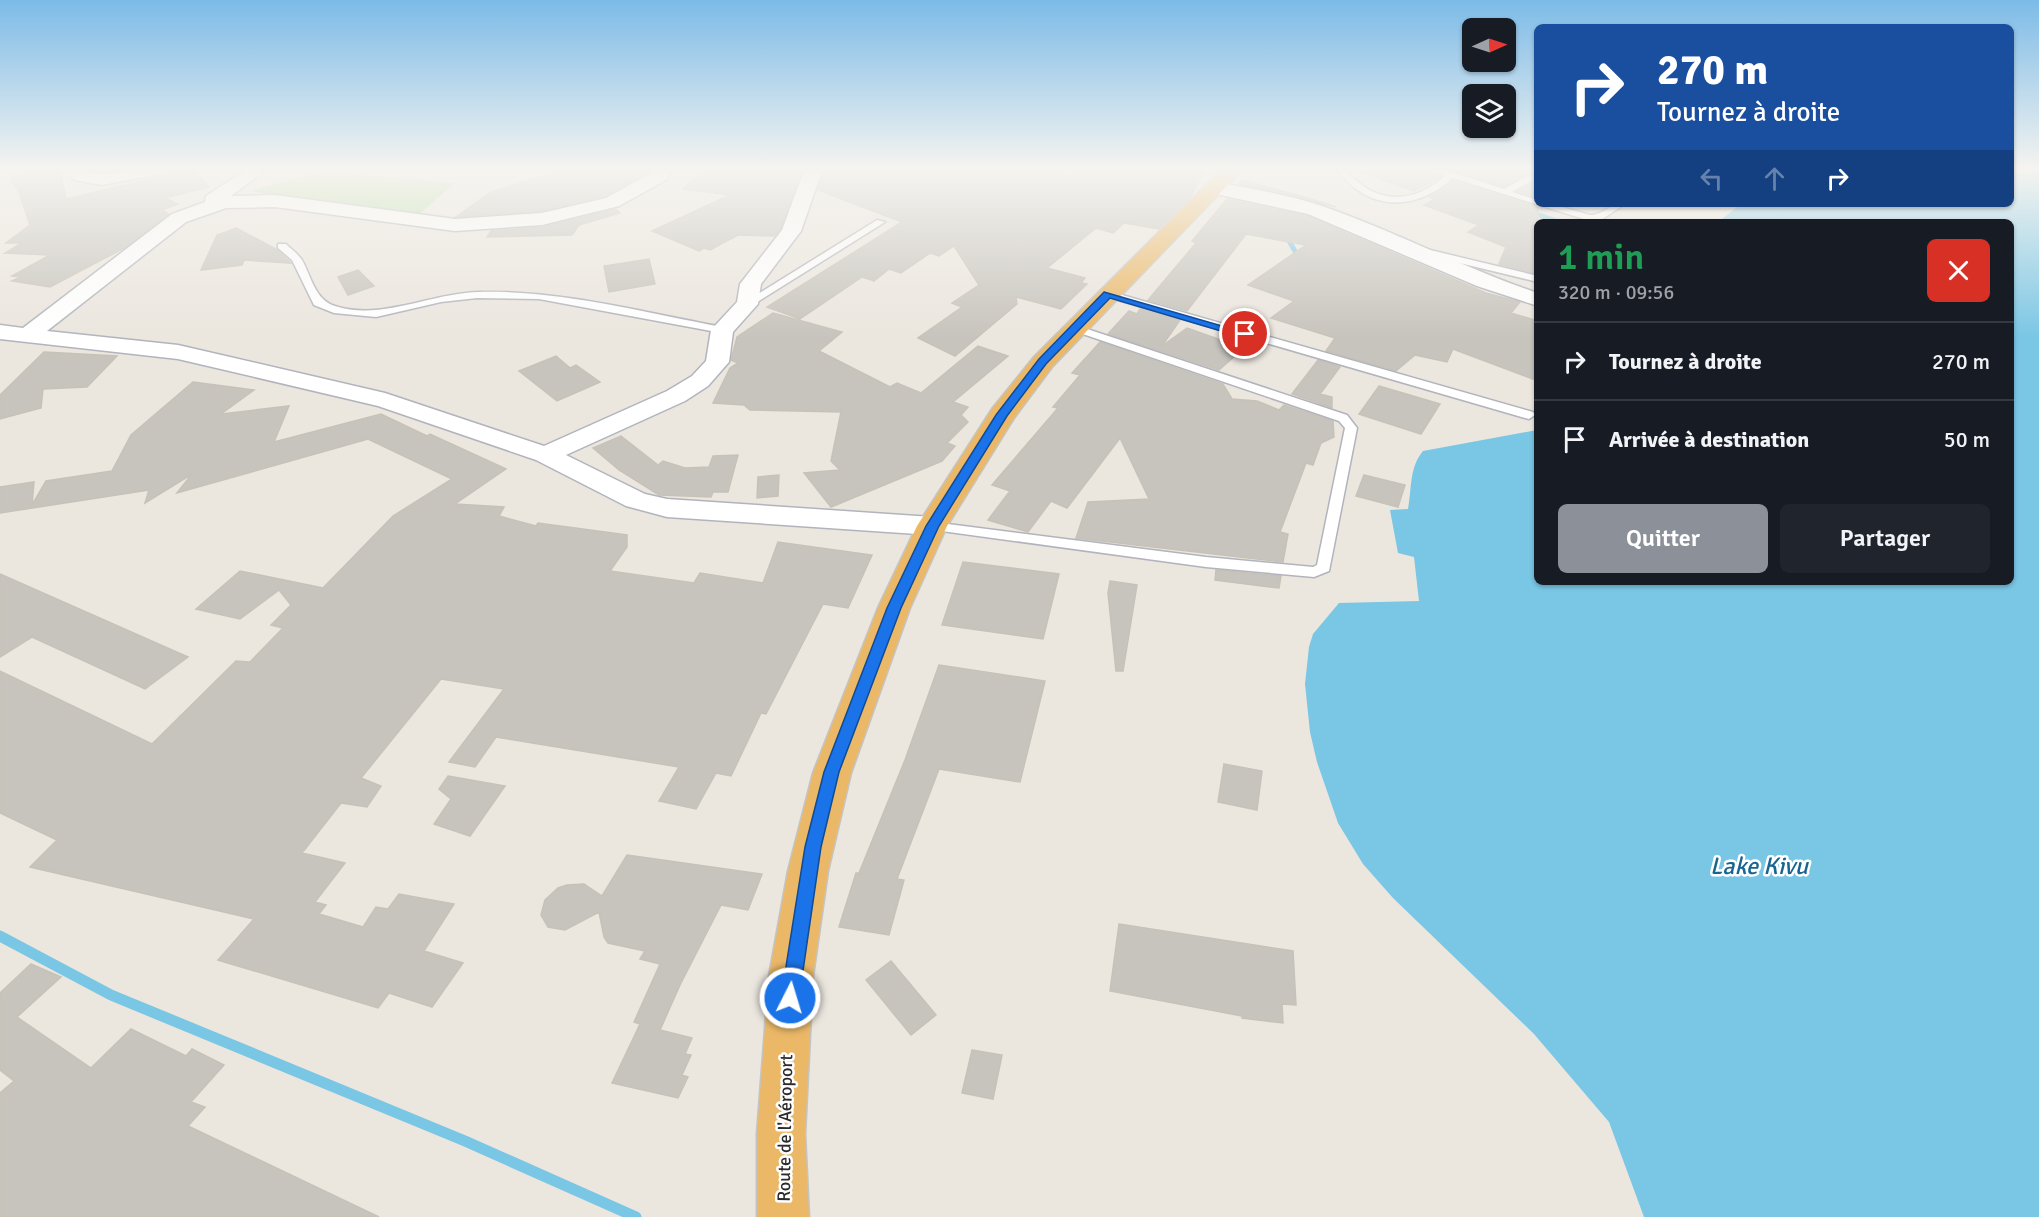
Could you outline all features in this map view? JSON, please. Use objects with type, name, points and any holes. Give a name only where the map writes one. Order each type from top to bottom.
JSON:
[{"type":"highway","name":"Route de l'Aéroport","points":[[783,1217],[781,1134],[792,976],[808,871],[832,772],[894,608],[932,526],[1002,415],[1042,362],[1177,225]]},
{"type":"street","points":[[30,333],[170,225]]},
{"type":"street","points":[[545,455],[676,396],[700,381],[717,362],[722,330],[747,304],[751,284],[793,225]]},
{"type":"street","points":[[1348,225],[1496,287],[1534,299]]},
{"type":"street","points":[[0,332],[30,333],[177,352],[375,398],[419,410],[545,455],[636,500],[667,508],[932,526]]},
{"type":"lane","points":[[747,304],[875,225]]},
{"type":"lane","points":[[282,246],[296,259],[318,303],[334,310],[376,314],[441,298],[506,294],[539,296],[722,330]]},
{"type":"lane","points":[[1405,248],[1534,278]]},
{"type":"lane","points":[[1108,294],[1529,415]]},
{"type":"lane","points":[[932,526],[1206,562],[1314,572],[1324,568],[1350,428],[1348,423],[1342,418],[1076,328]]},
{"type":"water","name":"Lake Kivu","points":[[2014,225],[2039,225],[2039,1217],[1644,1217],[1609,1122],[1534,1034],[1393,898],[1363,864],[1338,823],[1317,762],[1310,732],[1305,684],[1309,647],[1313,634],[1339,603],[1419,601],[1414,557],[1398,553],[1390,510],[1408,509],[1413,471],[1423,451],[1534,431],[1534,585],[2014,585]]},
{"type":"building","points":[[30,225],[155,225],[126,247],[50,287],[12,281],[21,277],[12,276],[50,255],[5,253],[22,243],[6,243]]},
{"type":"building","points":[[580,225],[572,235],[487,237],[491,231]]},
{"type":"building","points":[[665,225],[782,225],[774,236],[738,235],[710,250],[704,248],[699,251],[652,231]]},
{"type":"building","points":[[898,225],[1122,225],[1113,233],[1096,228],[1047,268],[1085,278],[1081,283],[1087,284],[1061,309],[1016,297],[1017,304],[955,356],[918,338],[962,307],[952,303],[979,285],[954,246],[939,256],[930,253],[901,273],[889,269],[874,281],[862,277],[800,319],[767,307]]},
{"type":"building","points":[[1134,225],[1163,225],[1159,229]]},
{"type":"building","points":[[1206,225],[1327,225],[1486,293],[1520,302],[1511,313],[1534,320],[1534,379],[1453,349],[1447,362],[1415,355],[1396,371],[1326,351],[1335,338],[1271,318],[1294,301],[1248,285],[1306,245],[1246,234],[1187,311],[1148,300],[1196,243],[1192,241]]},
{"type":"building","points":[[1479,225],[1534,225],[1534,273],[1499,264],[1506,247],[1468,232]]},
{"type":"building","points":[[236,228],[276,249],[291,263],[244,260],[242,265],[201,270],[217,235]]},
{"type":"building","points":[[649,259],[655,284],[609,292],[604,266]]},
{"type":"building","points":[[358,270],[374,286],[348,295],[338,277]]},
{"type":"building","points":[[1140,309],[1180,320],[1162,346],[1187,328],[1244,348],[1219,370],[1108,334],[1129,311],[1137,314]]},
{"type":"building","points":[[773,313],[842,332],[819,351],[890,387],[897,383],[921,393],[978,346],[1008,356],[953,402],[968,407],[961,415],[968,422],[947,443],[955,446],[942,461],[831,507],[804,473],[840,470],[831,461],[841,412],[750,410],[744,405],[713,403],[730,368],[738,363],[731,360],[737,337]]},
{"type":"building","points":[[1100,342],[1223,384],[1232,399],[1257,401],[1279,410],[1284,405],[1333,421],[1334,437],[1321,443],[1313,465],[1306,463],[1280,532],[1288,534],[1283,562],[1076,538],[1088,502],[1149,499],[1120,438],[1067,508],[1051,501],[1028,532],[988,520],[1010,491],[992,485],[1058,408],[1053,407],[1080,375],[1072,373]]},
{"type":"building","points":[[44,352],[117,356],[87,387],[43,389],[41,408],[0,419],[0,395]]},
{"type":"building","points":[[556,356],[570,368],[576,365],[600,382],[557,401],[519,371]]},
{"type":"building","points":[[1318,360],[1340,367],[1320,394],[1332,397],[1332,408],[1292,394]]},
{"type":"building","points":[[193,382],[254,390],[221,414],[289,406],[274,442],[381,414],[427,436],[430,434],[506,469],[455,504],[504,507],[499,516],[536,526],[538,523],[627,535],[627,547],[610,571],[694,583],[700,573],[763,583],[778,542],[872,555],[848,608],[823,604],[766,714],[761,713],[731,776],[716,773],[696,809],[659,801],[679,767],[496,737],[475,767],[449,762],[504,689],[441,679],[361,778],[381,786],[367,807],[341,803],[302,853],[345,863],[315,902],[326,905],[319,914],[363,927],[376,907],[388,909],[399,894],[454,904],[424,951],[463,963],[432,1007],[389,993],[378,1008],[218,960],[254,919],[30,867],[57,840],[0,813],[0,671],[152,744],[236,661],[250,662],[283,628],[271,625],[291,605],[279,590],[240,619],[196,609],[240,571],[323,588],[393,516],[452,479],[368,439],[177,493],[192,474],[145,503],[149,490],[0,513],[0,487],[34,482],[32,505],[46,481],[112,471],[131,435]]},
{"type":"building","points":[[1379,386],[1440,404],[1421,434],[1359,414]]},
{"type":"building","points":[[621,436],[658,465],[663,461],[685,468],[709,467],[713,456],[738,455],[728,492],[713,492],[711,497],[659,495],[619,470],[593,448]]},
{"type":"building","points":[[779,475],[778,496],[757,498],[758,477]]},
{"type":"building","points":[[1364,475],[1405,485],[1398,507],[1356,496]]},
{"type":"building","points":[[963,562],[1059,574],[1043,639],[942,625]]},
{"type":"building","points":[[1216,570],[1281,576],[1279,588],[1215,580]]},
{"type":"building","points":[[0,574],[188,657],[145,689],[32,637],[0,657]]},
{"type":"building","points":[[1110,581],[1137,585],[1123,671],[1116,671],[1108,593]]},
{"type":"building","points":[[939,665],[1045,681],[1020,782],[939,769],[897,879],[904,880],[889,935],[839,927],[856,873],[859,873],[905,760]]},
{"type":"building","points":[[1224,764],[1262,771],[1257,810],[1218,802]]},
{"type":"building","points":[[448,776],[505,786],[470,836],[434,824],[451,799],[439,789]]},
{"type":"building","points":[[627,855],[762,874],[748,910],[721,905],[660,1030],[692,1038],[685,1054],[691,1055],[682,1075],[688,1077],[678,1098],[612,1083],[640,1024],[634,1022],[660,964],[640,959],[645,951],[608,943],[604,937],[599,912],[565,930],[548,927],[541,915],[545,900],[558,888],[567,885],[584,884],[602,896]]},
{"type":"building","points":[[1119,924],[1293,951],[1296,1005],[1282,1004],[1283,1023],[1242,1018],[1242,1016],[1110,991]]},
{"type":"building","points":[[891,961],[936,1015],[911,1035],[866,980]]},
{"type":"building","points":[[31,964],[61,977],[17,1017],[91,1068],[131,1029],[186,1056],[192,1049],[224,1065],[191,1102],[205,1107],[188,1126],[379,1217],[0,1217],[0,1093],[14,1081],[0,1070],[0,993]]},
{"type":"building","points":[[972,1050],[1002,1055],[993,1099],[962,1093]]},
{"type":"waterway","points":[[1284,232],[1300,260]]},
{"type":"waterway","points":[[0,936],[111,995],[465,1141],[636,1217]]},
{"type":"route","points":[[790,998],[813,847],[832,772],[860,694],[894,608],[932,526],[1002,415],[1042,362],[1108,294],[1245,334]]}]
